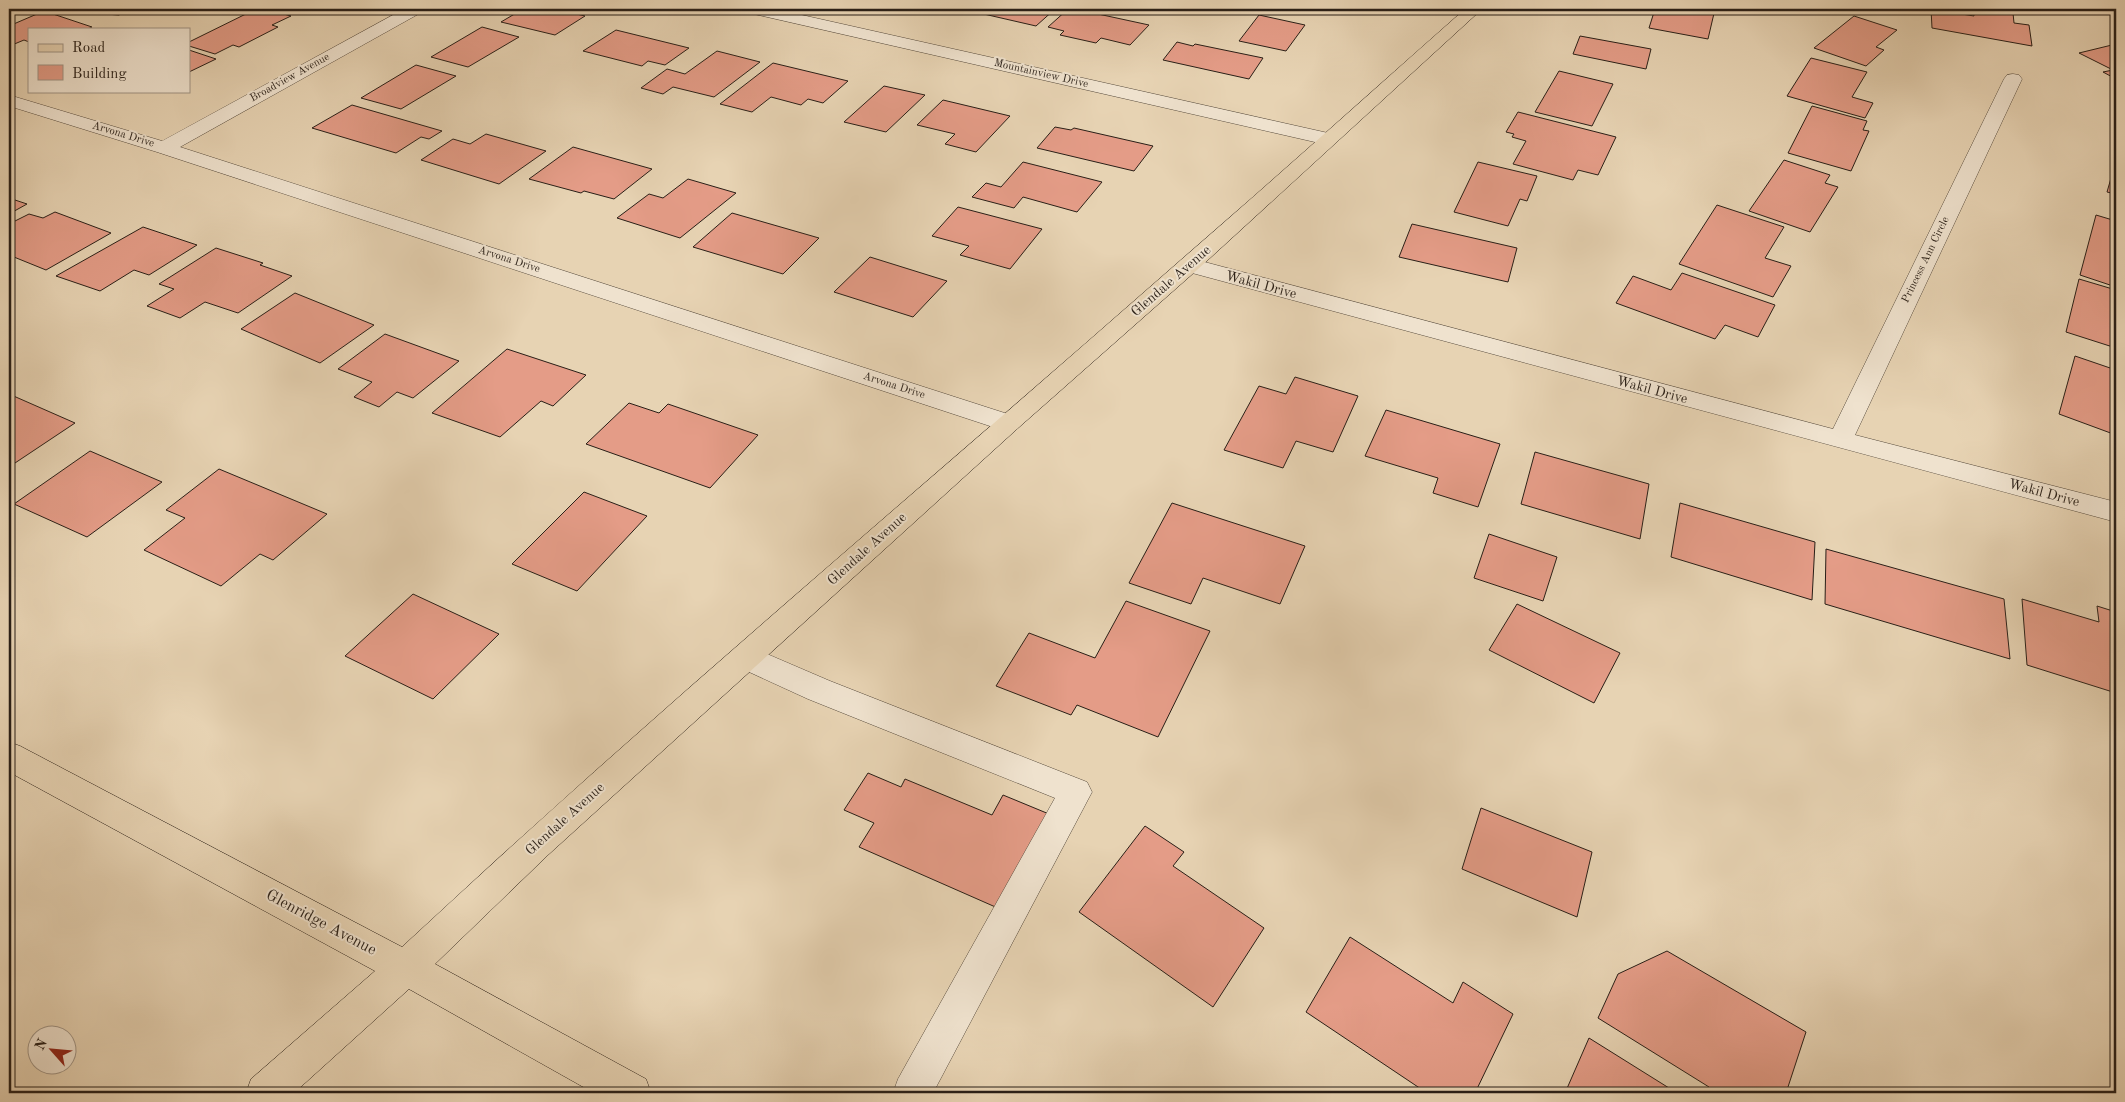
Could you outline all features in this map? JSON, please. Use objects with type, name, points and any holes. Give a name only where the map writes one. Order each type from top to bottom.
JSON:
[{"type":"main road","name":"Glendale Avenue","points":[[265,1093],[406,968],[536,844],[1474,9]]},
{"type":"main road","name":"Glenridge Avenue","points":[[9,756],[406,968],[632,1093]]},
{"type":"street","name":"Broadview Avenue","points":[[164,148],[416,9]]},
{"type":"street","name":"Mountainview Drive","points":[[754,9],[1328,139]]},
{"type":"street","name":"Princess Ann Circle","points":[[1840,440],[2013,79]]},
{"type":"street","name":"Arvona Drive","points":[[9,100],[164,148],[1008,423]]},
{"type":"street","name":"Wakil Drive","points":[[1188,265],[2116,512]]},
{"type":"street","points":[[746,657],[819,690],[1076,792],[912,1093]]},
{"type":"building","points":[[82,9],[128,9],[119,15],[77,12]]},
{"type":"building","points":[[256,9],[265,9],[291,16],[272,25],[278,27],[239,47],[233,45],[215,54],[190,46],[190,42]]},
{"type":"building","points":[[523,9],[556,9],[585,16],[555,35],[501,22]]},
{"type":"building","points":[[962,9],[1055,9],[1036,26]]},
{"type":"building","points":[[1068,9],[1149,25],[1130,45],[1101,38],[1096,43],[1060,35],[1064,31],[1048,27]]},
{"type":"building","points":[[1655,9],[1715,9],[1708,39],[1649,28]]},
{"type":"building","points":[[1931,9],[1974,16],[1973,9],[2013,13],[2014,23],[2029,25],[2032,46],[1932,28]]},
{"type":"building","points":[[44,11],[92,27],[28,28],[28,42],[24,40],[12,45],[9,44],[9,26]]},
{"type":"building","points":[[1259,15],[1305,25],[1286,51],[1239,41]]},
{"type":"building","points":[[1854,16],[1897,30],[1876,47],[1884,50],[1866,66],[1814,48]]},
{"type":"building","points":[[482,27],[519,37],[468,67],[431,57]]},
{"type":"building","points":[[616,30],[689,48],[665,65],[648,61],[642,66],[583,51]]},
{"type":"building","points":[[1580,36],[1651,49],[1646,69],[1573,54]]},
{"type":"building","points":[[1177,42],[1263,58],[1249,79],[1163,60]]},
{"type":"building","points":[[2116,44],[2116,79],[2103,72],[2113,70],[2079,53]]},
{"type":"building","points":[[190,50],[216,59],[190,72]]},
{"type":"building","points":[[717,51],[760,62],[714,97],[673,87],[663,94],[641,88],[667,69],[685,74]]},
{"type":"building","points":[[1811,58],[1867,72],[1852,97],[1873,103],[1865,118],[1787,96]]},
{"type":"building","points":[[773,63],[848,81],[823,103],[808,99],[801,105],[771,97],[752,112],[720,104]]},
{"type":"building","points":[[416,65],[456,76],[401,109],[361,98]]},
{"type":"building","points":[[1559,71],[1613,84],[1592,126],[1535,112]]},
{"type":"building","points":[[884,86],[925,95],[886,132],[844,122]]},
{"type":"building","points":[[943,100],[1010,116],[976,152],[945,144],[955,134],[917,125]]},
{"type":"building","points":[[352,105],[442,131],[429,139],[421,137],[396,153],[312,128]]},
{"type":"building","points":[[1812,106],[1867,121],[1863,130],[1869,131],[1851,171],[1788,153]]},
{"type":"building","points":[[1518,112],[1616,137],[1598,175],[1578,170],[1573,180],[1513,164],[1526,141],[1512,137],[1514,134],[1506,132]]},
{"type":"building","points":[[1055,127],[1071,130],[1074,128],[1153,146],[1134,171],[1037,148]]},
{"type":"building","points":[[486,134],[546,151],[499,184],[421,160],[453,139],[470,144]]},
{"type":"building","points":[[573,147],[652,169],[614,199],[584,191],[581,193],[529,179]]},
{"type":"building","points":[[1784,160],[1830,175],[1825,183],[1838,187],[1810,232],[1749,211]]},
{"type":"building","points":[[2116,161],[2116,194],[2107,192]]},
{"type":"building","points":[[1023,162],[1102,182],[1077,212],[1023,197],[1014,208],[972,197],[986,183],[1001,187]]},
{"type":"building","points":[[1478,162],[1537,176],[1527,201],[1520,199],[1508,226],[1454,212]]},
{"type":"building","points":[[688,179],[736,193],[680,238],[617,218],[649,194],[663,198]]},
{"type":"building","points":[[9,198],[27,204],[9,214]]},
{"type":"building","points":[[1717,205],[1784,227],[1765,258],[1791,266],[1773,297],[1679,264]]},
{"type":"building","points":[[958,207],[1042,229],[1010,269],[960,255],[969,246],[932,236]]},
{"type":"building","points":[[55,212],[111,233],[46,270],[9,255],[9,224],[29,214],[43,218]]},
{"type":"building","points":[[732,213],[819,238],[783,274],[693,247]]},
{"type":"building","points":[[2096,215],[2116,221],[2116,287],[2080,275]]},
{"type":"building","points":[[1412,224],[1517,248],[1508,282],[1399,257]]},
{"type":"building","points":[[143,227],[197,245],[149,275],[134,270],[100,291],[56,276]]},
{"type":"building","points":[[216,248],[263,263],[260,265],[292,276],[238,313],[205,302],[180,318],[147,306],[174,289],[159,284]]},
{"type":"building","points":[[870,257],[947,281],[913,317],[834,292]]},
{"type":"building","points":[[1682,273],[1775,305],[1758,337],[1725,325],[1715,339],[1616,303],[1633,276],[1671,290]]},
{"type":"building","points":[[2079,279],[2116,290],[2116,348],[2066,332]]},
{"type":"building","points":[[295,293],[374,325],[320,363],[241,329]]},
{"type":"building","points":[[385,334],[459,361],[413,398],[397,392],[379,407],[354,397],[372,382],[338,369]]},
{"type":"building","points":[[507,349],[586,375],[553,406],[541,401],[500,437],[432,413]]},
{"type":"building","points":[[2075,356],[2116,370],[2116,435],[2059,414]]},
{"type":"building","points":[[1295,377],[1358,396],[1333,452],[1296,441],[1283,468],[1224,450],[1259,386],[1286,394]]},
{"type":"building","points":[[9,394],[75,423],[9,467]]},
{"type":"building","points":[[629,403],[659,413],[668,404],[758,435],[710,488],[586,444]]},
{"type":"building","points":[[1386,410],[1500,444],[1478,507],[1433,493],[1438,478],[1365,456]]},
{"type":"building","points":[[90,451],[162,482],[87,537],[14,504]]},
{"type":"building","points":[[1535,452],[1649,484],[1640,539],[1521,504]]},
{"type":"building","points":[[219,469],[327,514],[273,560],[260,554],[221,586],[144,550],[185,518],[166,510]]},
{"type":"building","points":[[584,492],[647,516],[577,591],[512,564]]},
{"type":"building","points":[[1172,503],[1305,546],[1280,604],[1203,578],[1191,604],[1129,583]]},
{"type":"building","points":[[1680,503],[1815,542],[1812,600],[1671,557]]},
{"type":"building","points":[[1489,534],[1557,557],[1543,601],[1474,578]]},
{"type":"building","points":[[1826,549],[2004,599],[2010,659],[1825,604]]},
{"type":"building","points":[[413,594],[499,634],[433,699],[345,656]]},
{"type":"building","points":[[2022,599],[2099,622],[2097,606],[2116,612],[2116,693],[2027,665]]},
{"type":"building","points":[[1126,601],[1210,631],[1158,737],[1077,705],[1071,715],[996,686],[1029,633],[1095,658]]},
{"type":"building","points":[[1517,604],[1620,653],[1594,703],[1489,650]]},
{"type":"building","points":[[868,773],[901,787],[905,779],[992,815],[1003,795],[1049,814],[1000,909],[859,847],[874,823],[844,810]]},
{"type":"building","points":[[1481,808],[1592,852],[1577,917],[1462,869]]},
{"type":"building","points":[[1145,826],[1184,852],[1173,866],[1264,928],[1213,1007],[1079,912]]},
{"type":"building","points":[[1350,937],[1453,1003],[1463,982],[1513,1014],[1475,1093],[1427,1093],[1306,1012]]},
{"type":"building","points":[[1667,951],[1806,1032],[1786,1093],[1707,1093],[1709,1087],[1598,1018],[1618,974]]},
{"type":"building","points":[[1589,1038],[1677,1093],[1565,1093]]}]
